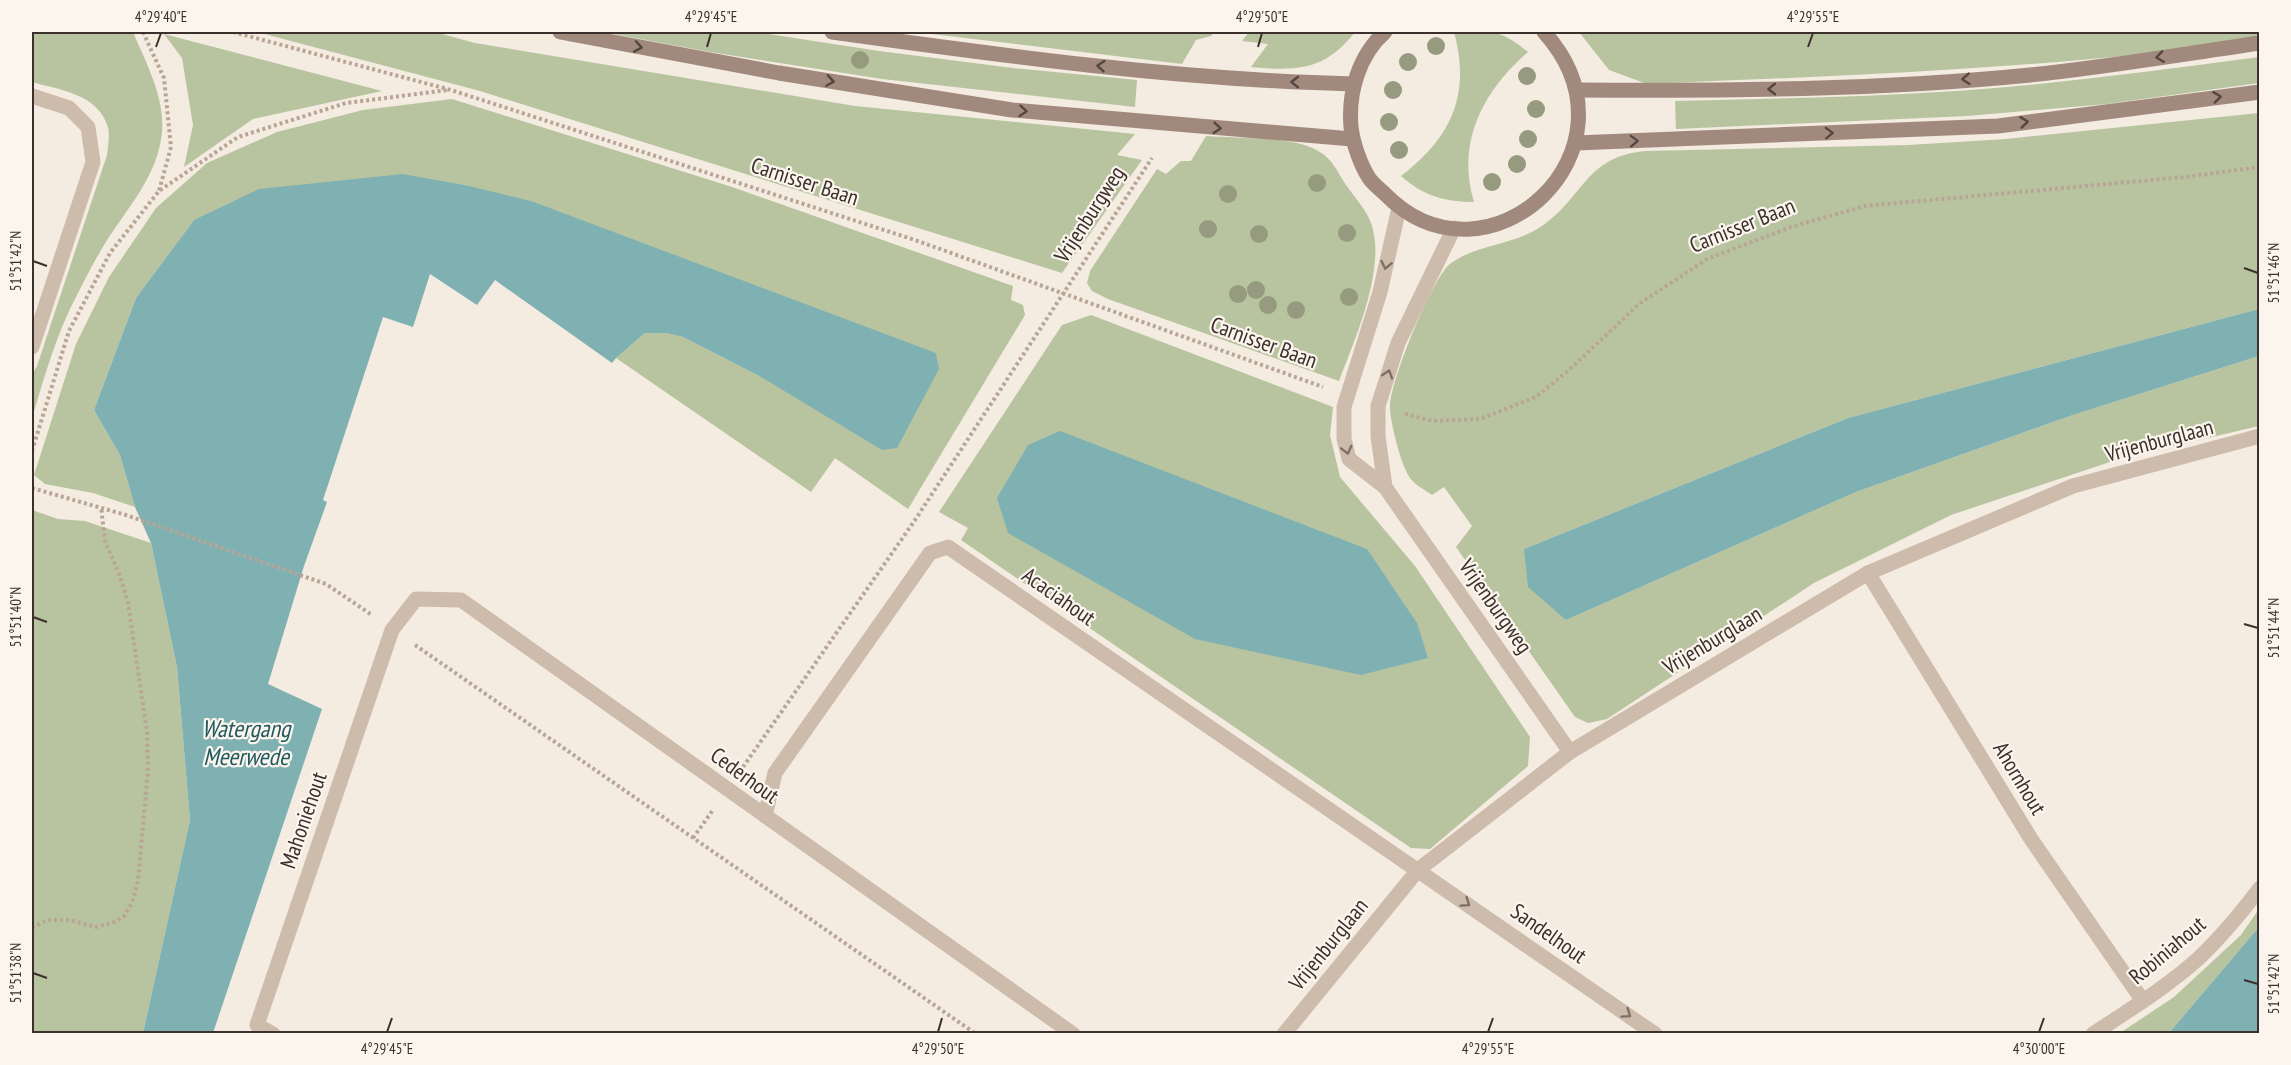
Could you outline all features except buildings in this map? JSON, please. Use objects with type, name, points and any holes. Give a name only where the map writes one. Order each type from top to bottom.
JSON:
[{"type":"main road","points":[[560,32],[779,73],[1012,110],[1352,139]]},
{"type":"main road","points":[[832,32],[1033,60],[1286,82],[1354,84]]},
{"type":"main road","points":[[1385,32],[1364,59],[1354,84],[1349,111],[1352,139],[1369,178],[1399,208],[1435,225],[1454,228],[1489,225],[1507,220],[1530,208],[1550,190],[1566,168],[1576,143],[1579,108],[1577,90],[1569,67],[1558,47],[1544,32]]},
{"type":"main road","points":[[1577,90],[1837,88],[2030,75],[2259,43]]},
{"type":"main road","points":[[1576,143],[1998,126],[2259,92]]},
{"type":"street","points":[[32,96],[69,108],[88,127],[93,162],[32,347]]},
{"type":"street","name":"Vrijenburgweg","points":[[1399,208],[1380,292],[1347,396],[1343,422],[1348,459],[1385,487],[1570,752]]},
{"type":"street","name":"Vrijenburgweg","points":[[1385,487],[1378,436],[1378,406],[1398,343],[1454,228]]},
{"type":"street","name":"Vrijenburglaan","points":[[1284,1034],[1418,870],[1570,752],[1868,573],[2073,486],[2259,436]]},
{"type":"street","name":"Acaciahout","points":[[765,816],[775,773],[930,553],[948,547],[1418,870]]},
{"type":"street","name":"Ahornhout","points":[[1868,573],[2031,839],[2143,1001]]},
{"type":"street","name":"Cederhout","points":[[392,630],[416,599],[460,600],[1072,1034]]},
{"type":"street","name":"Mahoniehout","points":[[273,1034],[257,1025],[392,630]]},
{"type":"street","name":"Sandelhout","points":[[1418,870],[1655,1034]]},
{"type":"street","name":"Robiniahout","points":[[2093,1034],[2143,1001],[2198,959],[2240,914],[2259,888]]},
{"type":"path","points":[[143,32],[164,78],[171,147],[159,191]]},
{"type":"path","name":"Carnisser Baan","points":[[233,32],[452,90],[915,240],[1347,396]]},
{"type":"path","points":[[32,451],[69,331],[110,253],[159,191],[238,138],[345,103],[452,90]]},
{"type":"path","name":"Vrijenburgweg","points":[[693,838],[913,523],[1152,158]]},
{"type":"path","name":"Carnisser Baan","points":[[1378,406],[1433,422],[1480,419],[1536,397],[1569,370],[1639,304],[1707,259],[1791,226],[1865,206],[2185,177],[2259,167]]},
{"type":"path","points":[[32,488],[59,498],[126,515],[326,584],[976,1034]]},
{"type":"path","points":[[32,928],[47,920],[69,920],[96,927],[112,923],[124,916],[132,903],[138,881],[148,771],[147,732],[128,603],[120,576],[105,541],[101,507]]},
{"type":"green space","points":[[32,32],[133,32],[158,93],[162,132],[159,148],[148,177],[87,275],[64,323],[32,418],[32,375],[37,366],[107,155],[109,134],[103,116],[87,100],[66,91],[32,82]]},
{"type":"green space","points":[[257,32],[435,32],[475,43],[855,106],[1135,134],[1117,155],[1142,160],[1062,273],[480,91]]},
{"type":"green space","points":[[603,32],[756,32],[1013,68],[1137,80],[1135,107],[882,79],[710,52]]},
{"type":"green space","points":[[915,32],[1214,32],[1211,36],[1196,40],[1182,64]]},
{"type":"green space","points":[[1249,32],[1355,32],[1344,45],[1321,61],[1309,66],[1282,69],[1251,67],[1268,44],[1242,41]]},
{"type":"green space","points":[[1454,32],[1494,33],[1518,44],[1528,52],[1498,83],[1477,119],[1471,138],[1469,159],[1469,180],[1474,202],[1454,201],[1426,193],[1401,176],[1433,146],[1445,130],[1453,113],[1460,75],[1459,54]]},
{"type":"green space","points":[[1579,32],[2259,32],[2260,39],[2031,64],[1878,74],[1647,84],[1609,70]]},
{"type":"green space","points":[[164,34],[382,91],[253,119],[184,167],[193,125],[182,58]]},
{"type":"green space","points":[[2259,57],[2259,83],[2107,104],[1967,116],[1676,129],[1675,101],[1957,91],[2071,81]]},
{"type":"green space","points":[[452,99],[729,186],[1013,286],[1011,300],[1023,305],[1025,315],[908,509],[835,458],[811,492],[616,358],[645,333],[666,333],[683,337],[761,377],[936,353],[194,220],[136,298],[94,410],[120,455],[135,507],[93,493],[45,484],[34,475],[76,344],[109,277],[156,208],[207,163],[277,132],[363,110]]},
{"type":"green space","points":[[2259,113],[2259,309],[1848,418],[1524,549],[1566,620],[1856,492],[2073,415],[2259,356],[2259,426],[2122,458],[1951,515],[1814,583],[1607,719],[1588,723],[1575,717],[1456,547],[1472,526],[1444,487],[1432,495],[1412,481],[1403,464],[1392,425],[1391,397],[1412,333],[1442,273],[1460,257],[1519,238],[1542,226],[1568,202],[1597,169],[1610,161],[1645,151],[1908,145],[2006,139]]},
{"type":"green space","points":[[1206,136],[1260,138],[1288,141],[1310,147],[1323,154],[1332,163],[1366,213],[1375,241],[1372,281],[1367,303],[1339,381],[1108,299],[1092,291],[1087,283],[1090,271],[1157,169],[1166,174],[1181,161],[1191,161]]},
{"type":"green space","points":[[1091,315],[1333,407],[1330,435],[1340,477],[1415,566],[1530,737],[1528,766],[1430,849],[1411,848],[961,540],[968,528],[939,512],[1062,325]]},
{"type":"green space","points":[[32,510],[58,519],[85,521],[151,543],[177,667],[190,820],[143,1033],[32,1034]]},
{"type":"green space","points":[[2259,909],[2259,927],[2169,1033],[2120,1033],[2174,997],[2241,935]]},
{"type":"water","name":"Watergang Meerwede","points":[[403,174],[469,186],[531,201],[936,353],[939,369],[897,448],[882,450],[761,377],[683,337],[666,333],[645,333],[612,363],[495,280],[477,305],[430,274],[413,327],[383,317],[323,500],[327,502],[304,566],[268,684],[322,709],[213,1033],[143,1033],[190,820],[177,667],[151,543],[135,507],[120,455],[94,410],[136,298],[194,220],[259,189]]},
{"type":"water","points":[[2259,309],[2259,356],[2073,415],[1856,492],[1566,620],[1528,587],[1524,549],[1848,418]]},
{"type":"water","points":[[1060,431],[1367,549],[1417,623],[1428,658],[1361,675],[1195,639],[1008,533],[997,498],[1028,445]]},
{"type":"water","points":[[2259,927],[2259,1033],[2169,1033]]}]
